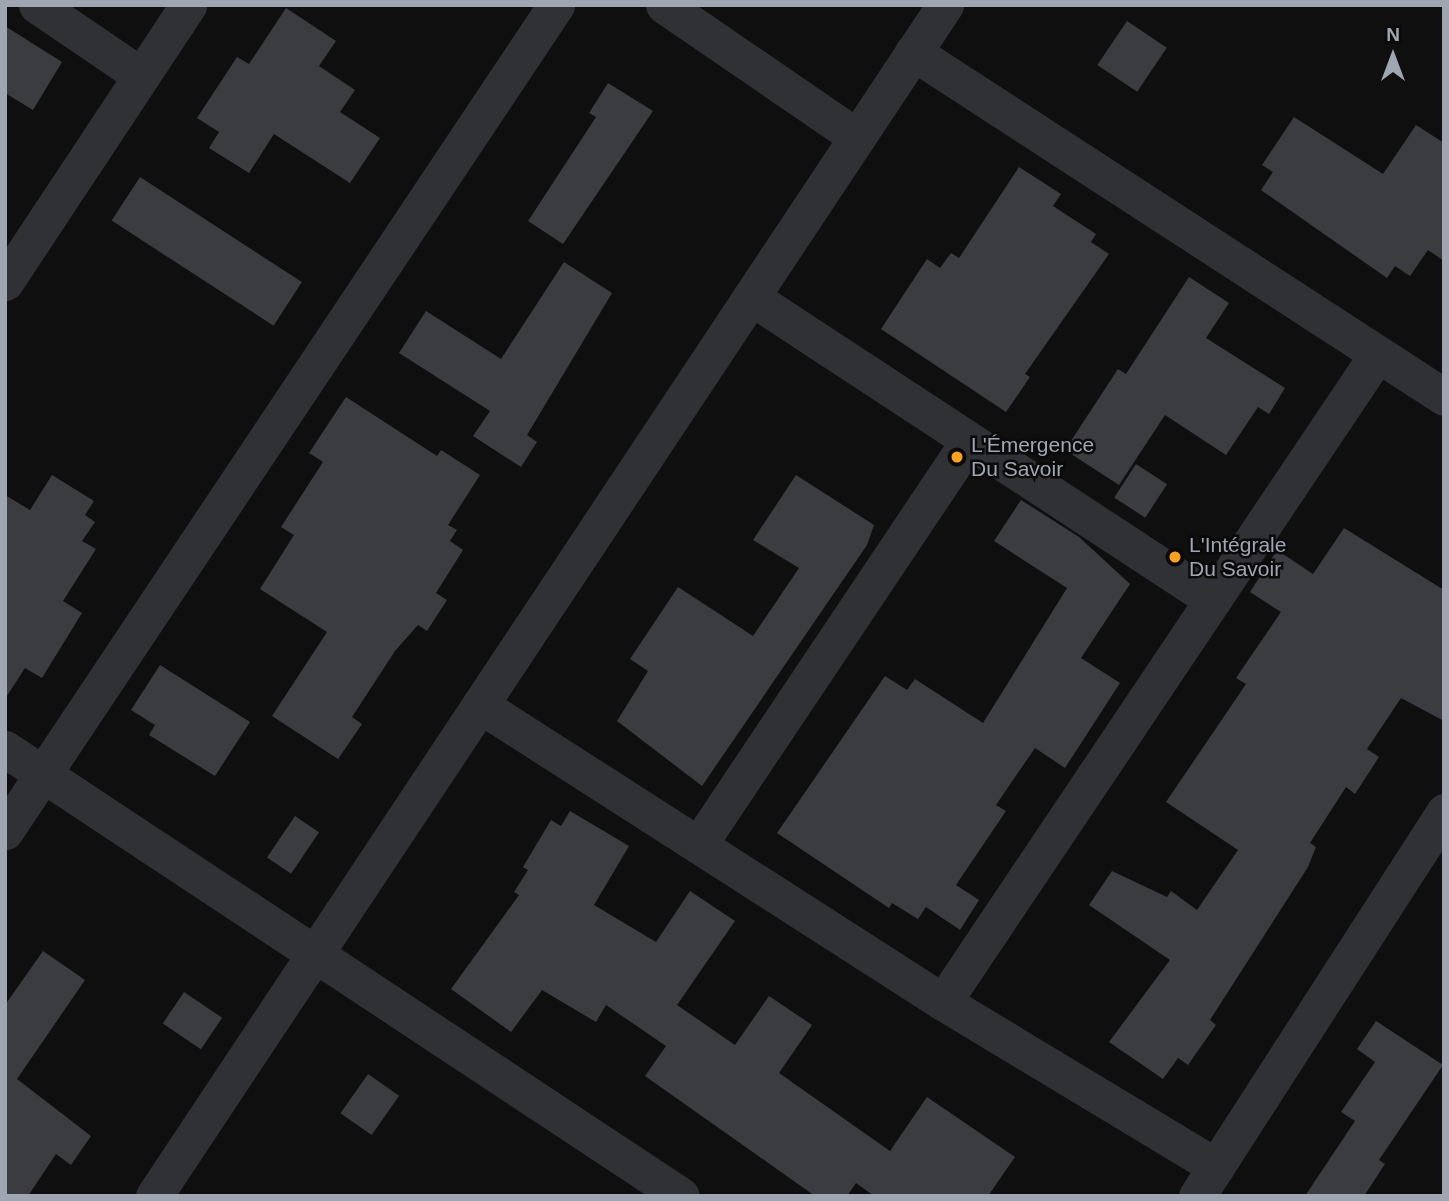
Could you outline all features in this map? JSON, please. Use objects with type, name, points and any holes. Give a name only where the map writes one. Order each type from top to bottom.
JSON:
[{"type":"street","points":[[37,5],[139,75]]},
{"type":"street","points":[[5,282],[139,75],[188,5]]},
{"type":"street","points":[[5,831],[556,5]]},
{"type":"street","points":[[664,5],[858,136]]},
{"type":"street","points":[[154,1196],[945,5]]},
{"type":"street","points":[[913,52],[1444,397]]},
{"type":"street","points":[[751,298],[967,444],[1213,600]]},
{"type":"street","points":[[943,1002],[1377,355]]},
{"type":"street","points":[[699,844],[967,444]]},
{"type":"street","points":[[480,705],[943,1002],[1206,1181],[1433,854],[1444,812]]},
{"type":"street","points":[[5,749],[681,1196]]},
{"type":"building","points":[[286,8],[336,41],[319,66],[355,90],[340,112],[380,138],[350,183],[274,134],[249,173],[209,148],[219,132],[197,118],[237,57],[249,64]]},
{"type":"building","points":[[1127,21],[1167,48],[1137,92],[1097,65]]},
{"type":"building","points":[[5,26],[62,62],[33,110],[5,93]]},
{"type":"building","points":[[608,83],[653,111],[563,244],[528,221],[596,117],[589,113]]},
{"type":"building","points":[[1294,117],[1383,174],[1416,125],[1444,143],[1444,261],[1428,250],[1410,276],[1395,266],[1387,278],[1261,190],[1273,172],[1262,165]]},
{"type":"building","points":[[1019,167],[1061,194],[1053,206],[1096,234],[1091,242],[1109,254],[1025,374],[1030,377],[1006,412],[881,329],[927,259],[940,268],[951,253],[959,258]]},
{"type":"building","points":[[140,177],[302,282],[274,326],[112,221]]},
{"type":"building","points":[[564,262],[612,293],[527,435],[537,442],[521,467],[473,436],[490,411],[399,353],[426,311],[501,359]]},
{"type":"building","points":[[1189,277],[1229,303],[1206,338],[1285,388],[1269,414],[1258,407],[1226,455],[1165,415],[1119,485],[1065,450],[1118,369],[1126,374]]},
{"type":"building","points":[[346,397],[437,456],[441,450],[480,475],[448,525],[457,530],[450,541],[463,550],[436,593],[447,600],[427,631],[418,625],[395,651],[352,717],[362,724],[338,759],[272,716],[327,632],[260,589],[294,535],[281,527],[323,462],[309,453]]},
{"type":"building","points":[[1136,464],[1167,484],[1145,518],[1114,498]]},
{"type":"building","points":[[52,475],[94,501],[85,515],[95,522],[82,541],[96,549],[63,601],[82,613],[42,678],[25,668],[5,699],[5,495],[30,510]]},
{"type":"building","points":[[796,475],[874,525],[867,545],[702,786],[617,721],[648,671],[630,659],[678,587],[753,636],[799,568],[753,540]]},
{"type":"building","points":[[1021,500],[1079,537],[1130,584],[1081,658],[1120,683],[1065,768],[1035,748],[996,805],[1006,811],[956,885],[979,900],[960,930],[926,907],[918,919],[892,903],[889,908],[777,833],[885,676],[907,690],[915,679],[983,723],[1067,588],[994,541]]},
{"type":"building","points":[[1344,528],[1444,590],[1444,721],[1401,698],[1367,749],[1379,757],[1355,794],[1346,787],[1310,843],[1316,847],[1308,867],[1210,1020],[1216,1025],[1188,1065],[1178,1058],[1163,1079],[1109,1042],[1170,960],[1089,905],[1112,871],[1167,897],[1171,891],[1197,910],[1238,850],[1166,802],[1246,684],[1236,678],[1281,612],[1250,592],[1277,550],[1313,574]]},
{"type":"building","points":[[160,665],[250,722],[215,776],[149,735],[155,725],[131,710]]},
{"type":"building","points":[[570,811],[629,846],[594,905],[656,942],[690,891],[735,921],[677,1005],[735,1045],[769,996],[812,1025],[779,1073],[890,1151],[927,1097],[1015,1157],[988,1196],[874,1196],[856,1183],[847,1196],[815,1196],[645,1076],[666,1046],[606,1005],[596,1022],[542,990],[511,1032],[451,989],[519,895],[514,892],[528,870],[523,867],[551,820],[561,826]]},
{"type":"building","points":[[295,816],[319,832],[291,874],[267,857]]},
{"type":"building","points":[[43,951],[85,980],[17,1079],[91,1136],[71,1165],[56,1154],[28,1196],[5,1196],[5,1005]]},
{"type":"building","points":[[184,992],[222,1018],[201,1049],[163,1024]]},
{"type":"building","points":[[1376,1021],[1443,1065],[1379,1160],[1385,1164],[1364,1196],[1305,1196],[1355,1121],[1341,1112],[1375,1062],[1357,1049]]},
{"type":"building","points":[[368,1074],[399,1096],[372,1135],[340,1113]]},
{"type":"place","name":"L'Émergence Du Savoir","points":[[957,457]]},
{"type":"place","name":"L'Intégrale Du Savoir","points":[[1175,557]]}]
